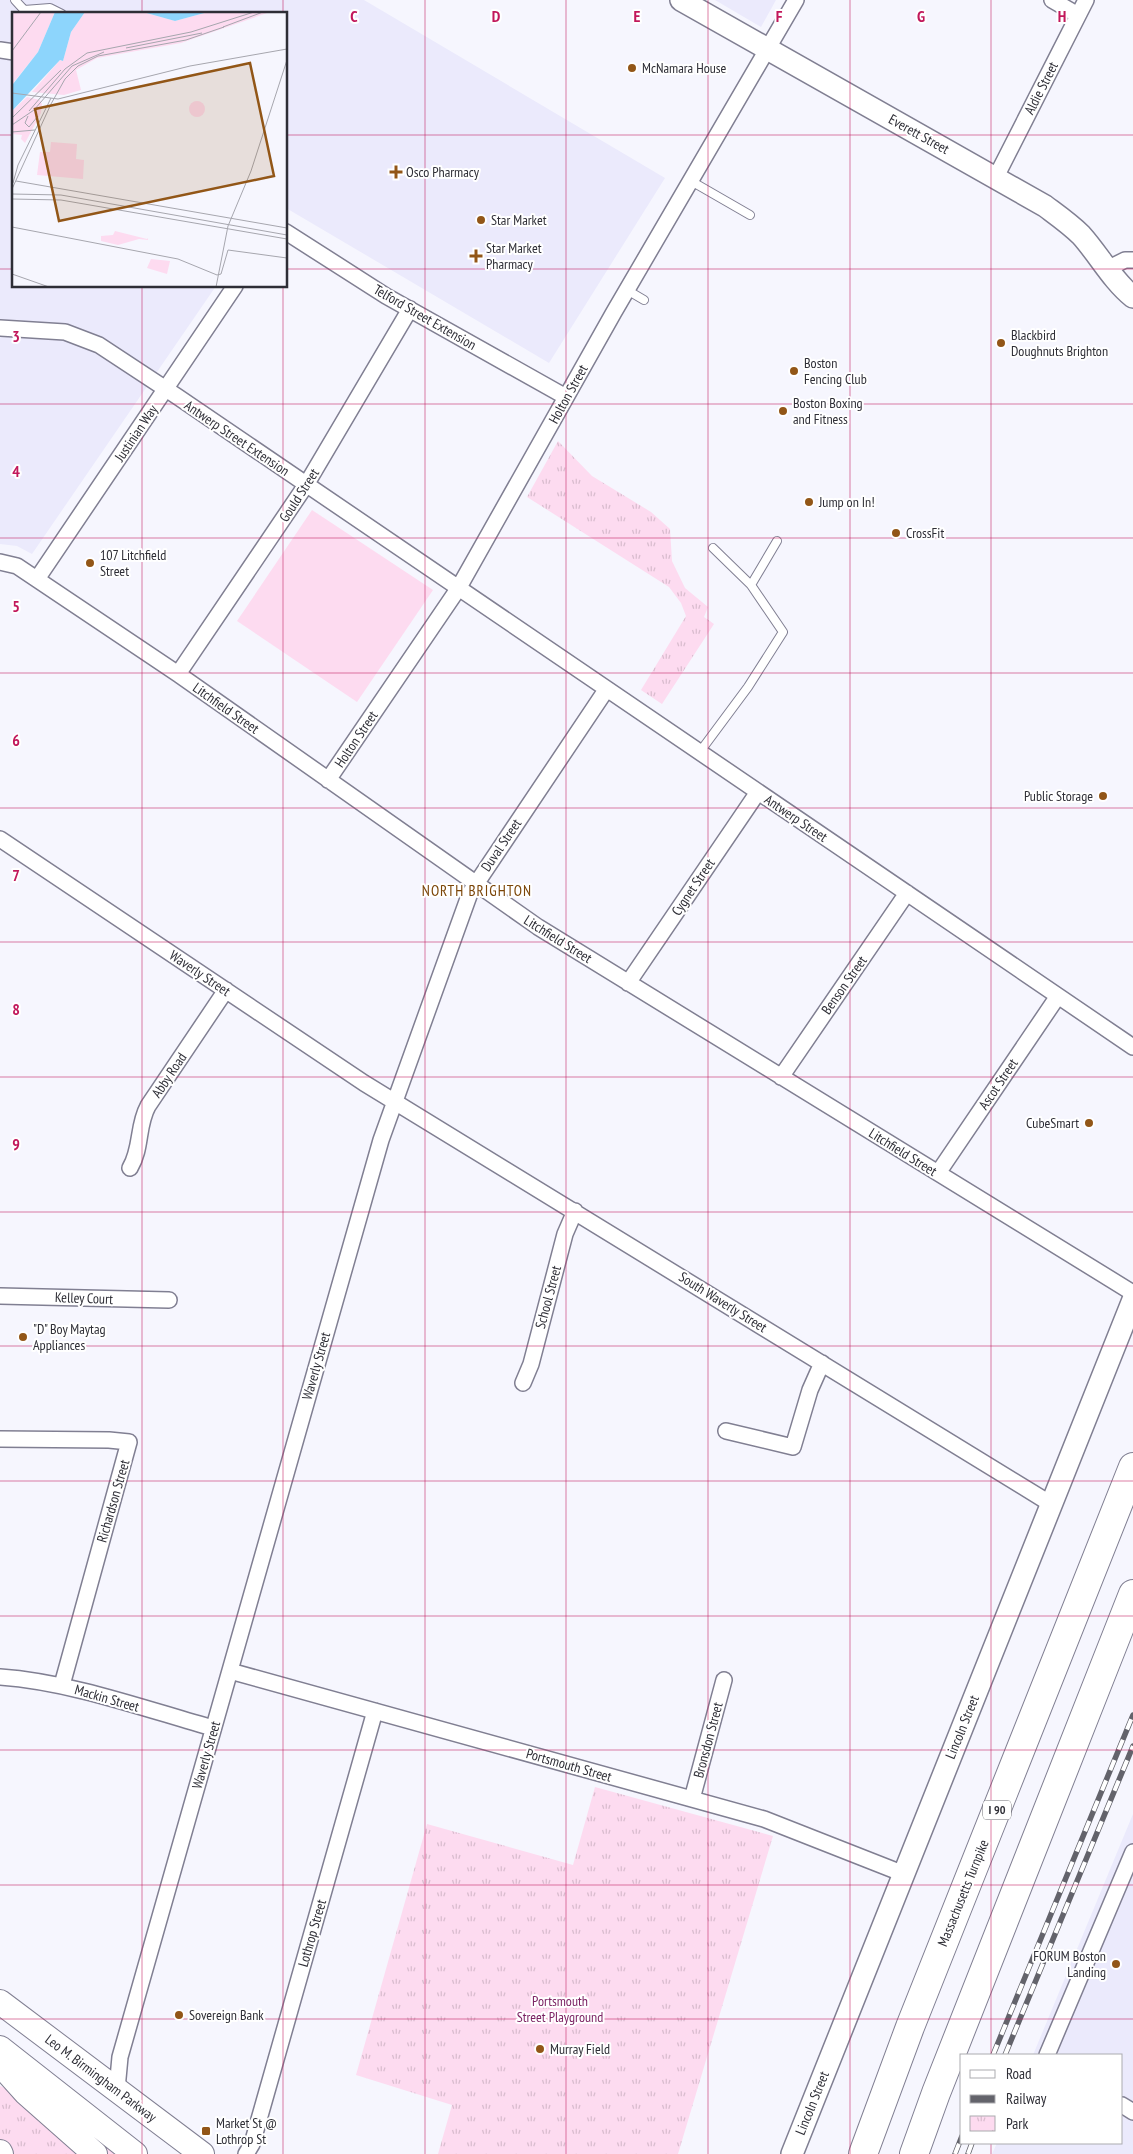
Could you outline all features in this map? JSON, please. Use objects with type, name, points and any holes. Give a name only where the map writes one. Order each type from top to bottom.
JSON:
[{"type":"highway","name":"Massachusetts Turnpike","points":[[864,2154],[910,2028],[1133,1467]]},
{"type":"highway","points":[[914,2154],[936,2092],[1133,1594]]},
{"type":"main road","name":"Leo M. Birmingham Parkway","points":[[0,2002],[202,2154]]},
{"type":"main road","points":[[1,2063],[32,2074],[135,2154]]},
{"type":"main road","points":[[1,2063],[26,2093],[95,2154]]},
{"type":"street","name":"Everett Street","points":[[681,0],[1045,206],[1064,219],[1081,235],[1107,269],[1133,297]]},
{"type":"street","name":"Holton Street","points":[[328,780],[458,589],[627,290],[796,0]]},
{"type":"street","points":[[1052,0],[1078,15]]},
{"type":"street","name":"Aldie Street","points":[[996,177],[1086,0]]},
{"type":"street","name":"Telford Street Extension","points":[[288,233],[410,309],[566,397]]},
{"type":"street","points":[[1107,269],[1126,260],[1133,260]]},
{"type":"street","name":"Justinian Way","points":[[37,579],[234,288]]},
{"type":"street","name":"Gould Street","points":[[178,674],[306,485],[410,309]]},
{"type":"street","name":"Antwerp Street Extension","points":[[0,328],[65,332],[99,345],[458,589]]},
{"type":"street","name":"Litchfield Street","points":[[0,562],[12,563],[178,674],[538,928],[1133,1293]]},
{"type":"street","name":"Antwerp Street","points":[[458,589],[1133,1046]]},
{"type":"street","name":"Duval Street","points":[[395,1101],[468,897],[606,690]]},
{"type":"street","name":"Cygnet Street","points":[[628,983],[758,792]]},
{"type":"street","name":"Waverly Street","points":[[0,838],[364,1083],[395,1101],[378,1148],[120,2057],[117,2089]]},
{"type":"street","name":"Benson Street","points":[[781,1077],[907,893]]},
{"type":"street","name":"Abby Road","points":[[130,1168],[138,1149],[143,1118],[148,1106],[226,990]]},
{"type":"street","name":"Ascot Street","points":[[938,1173],[1058,996]]},
{"type":"street","name":"South Waverly Street","points":[[395,1101],[1051,1504]]},
{"type":"street","name":"School Street","points":[[523,1383],[530,1364],[565,1234],[575,1211]]},
{"type":"street","name":"Kelley Court","points":[[0,1296],[168,1300]]},
{"type":"street","name":"Lincoln Street","points":[[792,2154],[1133,1300]]},
{"type":"street","points":[[726,1431],[793,1446],[810,1390],[822,1363]]},
{"type":"street","name":"Richardson Street","points":[[0,1439],[109,1440],[130,1442],[62,1686]]},
{"type":"street","name":"Portsmouth Street","points":[[230,1671],[775,1823],[904,1874]]},
{"type":"street","name":"Mackin Street","points":[[0,1677],[35,1680],[62,1686],[213,1728]]},
{"type":"street","name":"Bronsdon Street","points":[[692,1800],[724,1680]]},
{"type":"street","name":"Lothrop Street","points":[[246,2154],[252,2144],[374,1711]]},
{"type":"street","points":[[1047,2054],[1133,1852]]},
{"type":"lane","points":[[15,0],[26,12],[50,8],[58,12]]},
{"type":"lane","points":[[691,181],[750,215]]},
{"type":"lane","points":[[627,290],[644,300]]},
{"type":"lane","points":[[751,585],[777,541]]},
{"type":"lane","points":[[699,753],[748,687],[783,632],[751,585],[713,548]]},
{"type":"shaded area","points":[[0,0],[364,0],[665,178],[549,363],[288,209],[288,12],[12,12],[12,288],[215,288],[32,554],[17,546],[0,544]]},
{"type":"shaded area","points":[[715,0],[776,0],[761,27]]},
{"type":"shaded area","points":[[1133,1814],[1133,2154],[992,2154],[997,2144],[1123,2144],[1123,2054],[1033,2054]]},
{"type":"green space","points":[[558,441],[592,476],[651,512],[670,529],[672,561],[685,588],[708,607],[704,617],[714,624],[662,704],[641,690],[686,616],[681,603],[669,587],[527,497]]},
{"type":"green space","points":[[312,510],[433,590],[357,702],[237,621]]},
{"type":"green space","name":"Portsmouth Street Playground","points":[[595,1787],[773,1836],[678,2154],[438,2154],[452,2105],[356,2075],[427,1824],[573,1865]]},
{"type":"green space","points":[[0,2086],[47,2101],[117,2154],[0,2154]]},
{"type":"railway","points":[[993,2054],[1133,1715]]},
{"type":"railway","points":[[1005,2054],[1133,1746]]},
{"type":"railway","points":[[955,2154],[960,2141]]},
{"type":"railway","points":[[968,2154],[972,2144]]},
{"type":"place","name":"McNamara House","points":[[632,68]]},
{"type":"place","name":"Osco Pharmacy","points":[[396,172]]},
{"type":"place","name":"Star Market","points":[[481,220]]},
{"type":"place","name":"Star Market Pharmacy","points":[[476,256]]},
{"type":"place","name":"Blackbird Doughnuts Brighton","points":[[1001,343]]},
{"type":"place","name":"Boston Fencing Club","points":[[794,371]]},
{"type":"place","name":"Boston Boxing and Fitness","points":[[783,411]]},
{"type":"place","name":"Jump on In!","points":[[809,502]]},
{"type":"place","name":"CrossFit","points":[[896,533]]},
{"type":"place","name":"107 Litchfield Street","points":[[90,563]]},
{"type":"place","name":"Public Storage","points":[[1103,796]]},
{"type":"place","name":"CubeSmart","points":[[1089,1123]]},
{"type":"place","name":"\"D\" Boy Maytag Appliances","points":[[23,1337]]},
{"type":"place","name":"FORUM Boston Landing","points":[[1116,1964]]},
{"type":"place","name":"Sovereign Bank","points":[[179,2015]]},
{"type":"place","name":"Murray Field","points":[[540,2049]]},
{"type":"place","name":"Market St @ Lothrop St","points":[[206,2131]]},
{"type":"district","name":"NORTH BRIGHTON","points":[[477,891]]}]
